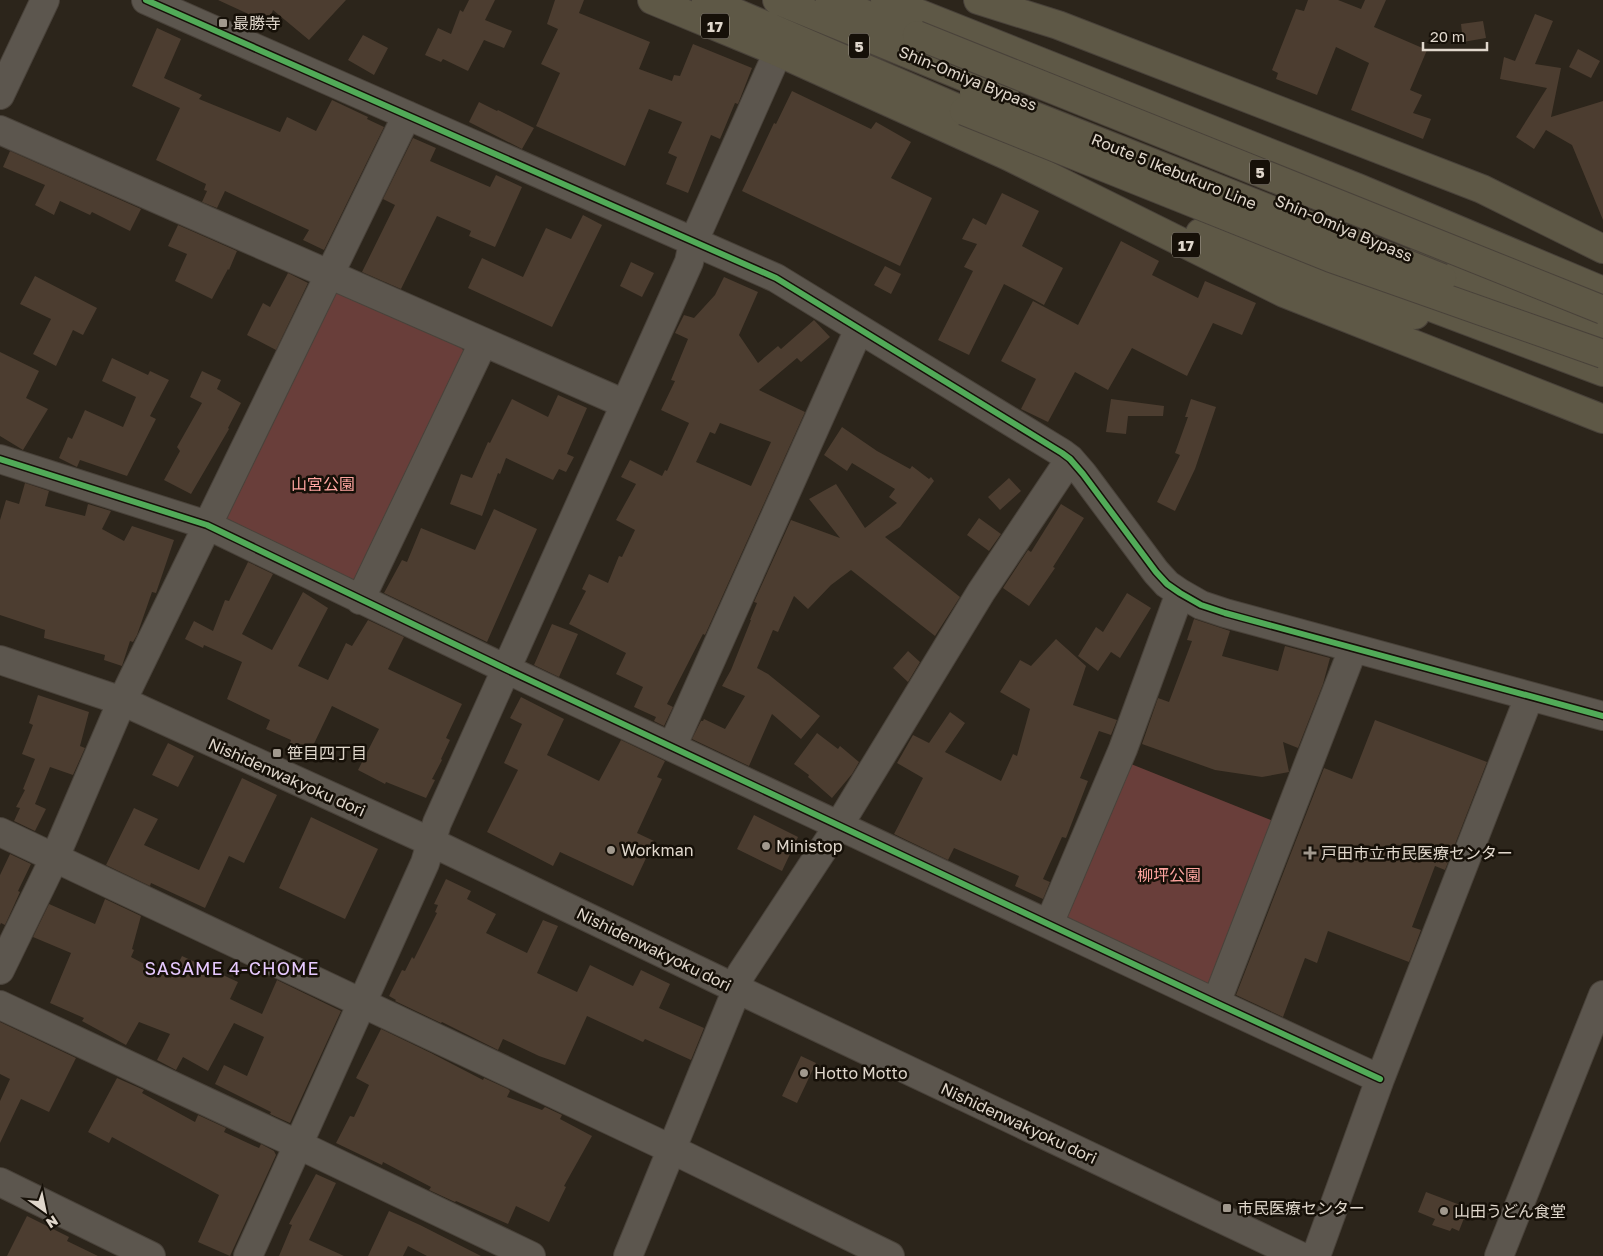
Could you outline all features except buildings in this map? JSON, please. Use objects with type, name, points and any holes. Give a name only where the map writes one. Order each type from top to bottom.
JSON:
[{"type":"highway","name":"17","points":[[652,0],[778,52],[1008,156],[1284,294],[1603,419]]},
{"type":"highway","points":[[706,0],[964,111],[1331,258],[1603,354]]},
{"type":"highway","name":"Route 5 Ikebukuro Line","points":[[745,0],[1603,343]]},
{"type":"highway","name":"Shin-Omiya Bypass","points":[[777,0],[997,90],[1270,198],[1603,337]]},
{"type":"highway","name":"Shin-Omiya Bypass","points":[[806,0],[1276,190],[1499,275],[1603,318]]},
{"type":"highway","name":"Route 5 Ikebukuro Line","points":[[830,0],[1603,310]]},
{"type":"highway","points":[[885,0],[1358,188],[1603,292]]},
{"type":"highway","points":[[935,0],[1007,29],[1043,46],[1347,164],[1563,260],[1603,281]]},
{"type":"highway","points":[[978,0],[1058,25],[1482,189],[1603,249]]},
{"type":"highway","points":[[997,90],[1236,227],[1386,298]]},
{"type":"highway","points":[[1008,156],[1293,273],[1386,298],[1518,341],[1603,372]]},
{"type":"highway","points":[[1499,275],[1603,292]]},
{"type":"street","points":[[0,95],[44,0]]},
{"type":"street","points":[[146,0],[776,278],[1070,459],[1156,572],[1167,584],[1201,605],[1353,649],[1603,716]]},
{"type":"street","points":[[248,1256],[424,863],[437,823],[690,262],[693,243],[778,52]]},
{"type":"street","points":[[0,970],[55,857],[122,701],[407,115]]},
{"type":"street","points":[[0,130],[329,276],[625,404]]},
{"type":"street","points":[[672,747],[859,329]]},
{"type":"street","points":[[360,600],[483,343]]},
{"type":"street","points":[[0,459],[207,525],[506,669],[1216,1003],[1380,1078]]},
{"type":"street","points":[[628,1256],[737,990],[741,974],[839,825],[981,592],[1070,459]]},
{"type":"street","points":[[1049,924],[1124,749],[1180,593]]},
{"type":"street","points":[[1216,1003],[1353,649]]},
{"type":"street","name":"Nishidenwakyoku dori","points":[[0,660],[122,701],[431,842],[737,990],[1300,1256]]},
{"type":"street","points":[[1316,1256],[1380,1078],[1529,697]]},
{"type":"street","points":[[0,832],[671,1149],[890,1256]]},
{"type":"street","points":[[1499,1256],[1603,995]]},
{"type":"street","points":[[0,1006],[299,1145],[531,1256]]},
{"type":"street","points":[[0,1182],[151,1256]]},
{"type":"green space","name":"山宮公園","points":[[339,290],[460,344],[465,354],[353,585],[227,524],[223,514],[328,300]]},
{"type":"green space","name":"柳坪公園","points":[[1131,764],[1276,822],[1211,988],[1064,917]]},
{"type":"cycle path","points":[[146,0],[776,278],[1070,459],[1156,572],[1167,584],[1201,605],[1603,716]]},
{"type":"cycle path","points":[[0,459],[207,525],[506,669],[1380,1079]]},
{"type":"place","name":"最勝寺","points":[[223,23]]},
{"type":"place","name":"笹目四丁目","points":[[277,753]]},
{"type":"place","name":"Ministop","points":[[766,846]]},
{"type":"place","name":"Workman","points":[[611,850]]},
{"type":"place","name":"戸田市立市民医療センター","points":[[1310,853]]},
{"type":"place","name":"Hotto Motto","points":[[804,1073]]},
{"type":"place","name":"市民医療センター","points":[[1227,1208]]},
{"type":"place","name":"山田うどん食堂","points":[[1444,1211]]},
{"type":"district","name":"SASAME 4-CHOME","points":[[232,968]]}]
